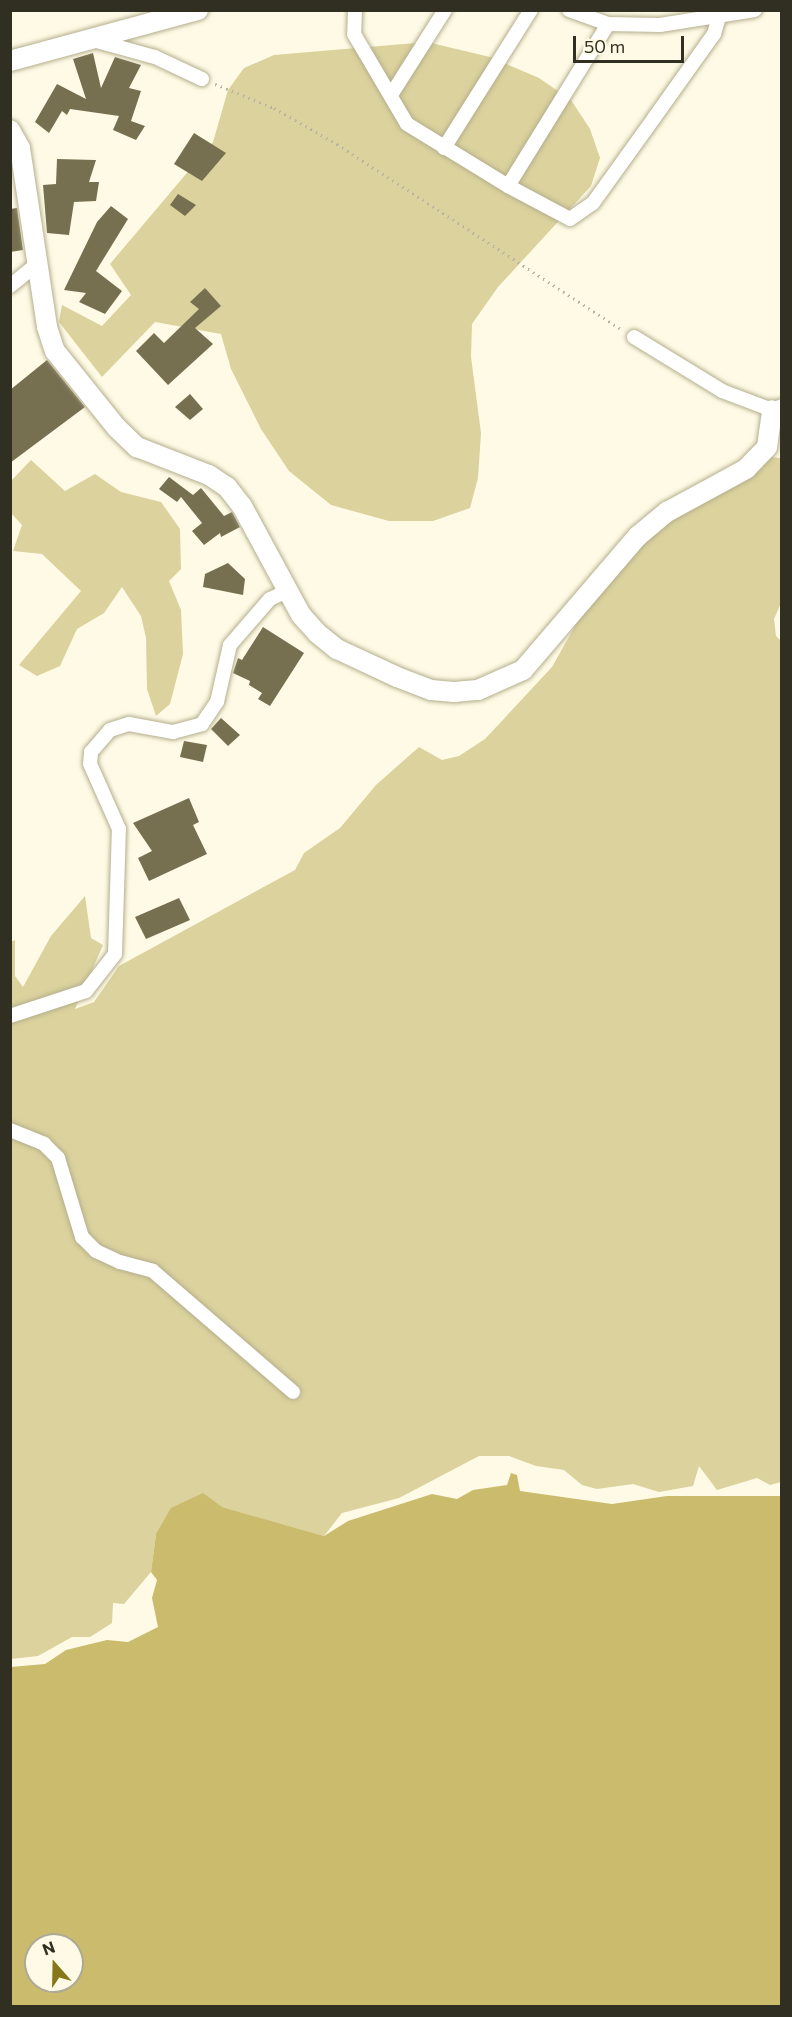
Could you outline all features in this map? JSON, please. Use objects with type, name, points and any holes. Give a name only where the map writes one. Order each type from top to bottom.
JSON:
[{"type":"street","points":[[10,61],[198,10]]},
{"type":"street","points":[[355,10],[354,34],[407,124],[508,186],[570,219],[592,202],[714,34],[721,14]]},
{"type":"street","points":[[391,95],[446,10]]},
{"type":"street","points":[[444,148],[531,10]]},
{"type":"street","points":[[569,10],[608,24],[660,25],[755,10]]},
{"type":"street","points":[[508,186],[608,24]]},
{"type":"street","points":[[91,39],[155,57],[202,79]]},
{"type":"street","points":[[10,130],[20,148],[36,265],[47,327],[55,351],[117,428],[137,447],[210,475],[227,487],[242,506],[301,615],[337,649],[431,690],[478,690],[507,679],[537,657],[638,536],[667,512],[746,469],[767,447],[777,408],[722,391],[634,337]]},
{"type":"street","points":[[10,286],[36,265]]},
{"type":"street","points":[[10,1016],[86,991],[115,954],[119,829],[90,764],[91,752],[110,730],[129,724],[173,732],[202,724],[217,702],[230,645],[270,598],[287,591]]},
{"type":"street","points":[[10,1130],[44,1144],[58,1158],[82,1237],[96,1251],[120,1263],[153,1271],[293,1392]]},
{"type":"path","points":[[202,79],[274,108],[337,144],[634,337]]},
{"type":"shaded area","points":[[427,42],[490,57],[539,78],[571,100],[590,129],[600,158],[591,186],[498,287],[472,324],[471,357],[481,433],[478,478],[470,508],[433,521],[389,521],[331,505],[289,471],[261,429],[231,369],[221,334],[155,322],[102,377],[59,322],[62,305],[102,326],[131,295],[110,264],[213,142],[228,90],[244,68],[274,55]]},
{"type":"shaded area","points":[[766,457],[781,458],[781,603],[774,619],[776,636],[782,642],[781,1482],[770,1485],[757,1478],[717,1490],[699,1466],[693,1486],[659,1492],[633,1484],[597,1489],[582,1485],[564,1470],[536,1466],[509,1456],[479,1456],[399,1498],[342,1513],[324,1536],[221,1507],[156,1534],[151,1572],[124,1604],[113,1603],[112,1623],[90,1637],[72,1637],[38,1656],[11,1659],[11,942],[15,940],[15,976],[23,987],[51,936],[85,896],[91,938],[103,945],[75,1009],[94,1002],[119,966],[295,870],[304,853],[340,828],[376,785],[419,747],[442,760],[459,756],[485,739],[552,667],[621,544]]},
{"type":"shaded area","points":[[31,460],[65,491],[95,474],[121,492],[161,502],[180,529],[181,569],[169,581],[181,610],[183,654],[170,704],[156,716],[147,689],[146,638],[141,616],[122,587],[104,613],[77,629],[60,666],[37,676],[19,665],[81,591],[42,554],[13,551],[22,525],[11,513],[11,481]]},
{"type":"shaded area","points":[[511,1473],[517,1475],[520,1491],[612,1504],[667,1496],[781,1496],[781,2006],[11,2006],[11,1667],[45,1664],[66,1650],[107,1640],[128,1642],[158,1627],[152,1598],[157,1580],[151,1572],[156,1534],[171,1508],[203,1493],[222,1507],[324,1536],[348,1521],[432,1494],[457,1499],[473,1490],[507,1485]]},
{"type":"building","points":[[93,53],[101,88],[115,57],[141,65],[129,88],[141,91],[131,121],[145,126],[136,140],[113,130],[119,116],[70,109],[67,115],[62,111],[49,133],[35,122],[57,84],[86,99],[73,59]]},
{"type":"building","points":[[194,133],[226,153],[202,181],[174,164]]},
{"type":"building","points":[[57,159],[96,160],[89,182],[99,182],[96,201],[74,202],[69,235],[47,233],[43,185],[56,184]]},
{"type":"building","points":[[178,194],[196,205],[185,216],[170,205]]},
{"type":"building","points":[[111,206],[128,219],[96,271],[122,291],[105,314],[79,302],[86,293],[64,290],[97,222]]},
{"type":"building","points":[[17,208],[23,250],[10,252],[10,209]]},
{"type":"building","points":[[205,288],[221,306],[195,328],[213,344],[168,385],[136,351],[154,333],[164,343],[199,309],[190,302]]},
{"type":"building","points":[[47,360],[85,407],[10,463],[10,390]]},
{"type":"building","points":[[190,394],[203,409],[190,420],[175,407]]},
{"type":"building","points":[[169,477],[193,495],[201,488],[224,516],[232,512],[240,527],[221,537],[220,533],[204,545],[192,531],[202,523],[181,497],[177,502],[159,489]]},
{"type":"building","points":[[228,563],[245,579],[243,595],[203,587],[205,574]]},
{"type":"building","points":[[263,627],[304,653],[270,706],[258,699],[262,693],[249,685],[250,681],[233,673],[238,658],[242,660]]},
{"type":"building","points":[[221,718],[240,735],[228,746],[211,729]]},
{"type":"building","points":[[184,741],[207,745],[203,762],[180,757]]},
{"type":"building","points":[[189,798],[199,822],[193,825],[207,854],[149,881],[138,858],[152,851],[133,823]]},
{"type":"building","points":[[179,898],[190,920],[146,939],[135,917]]}]
